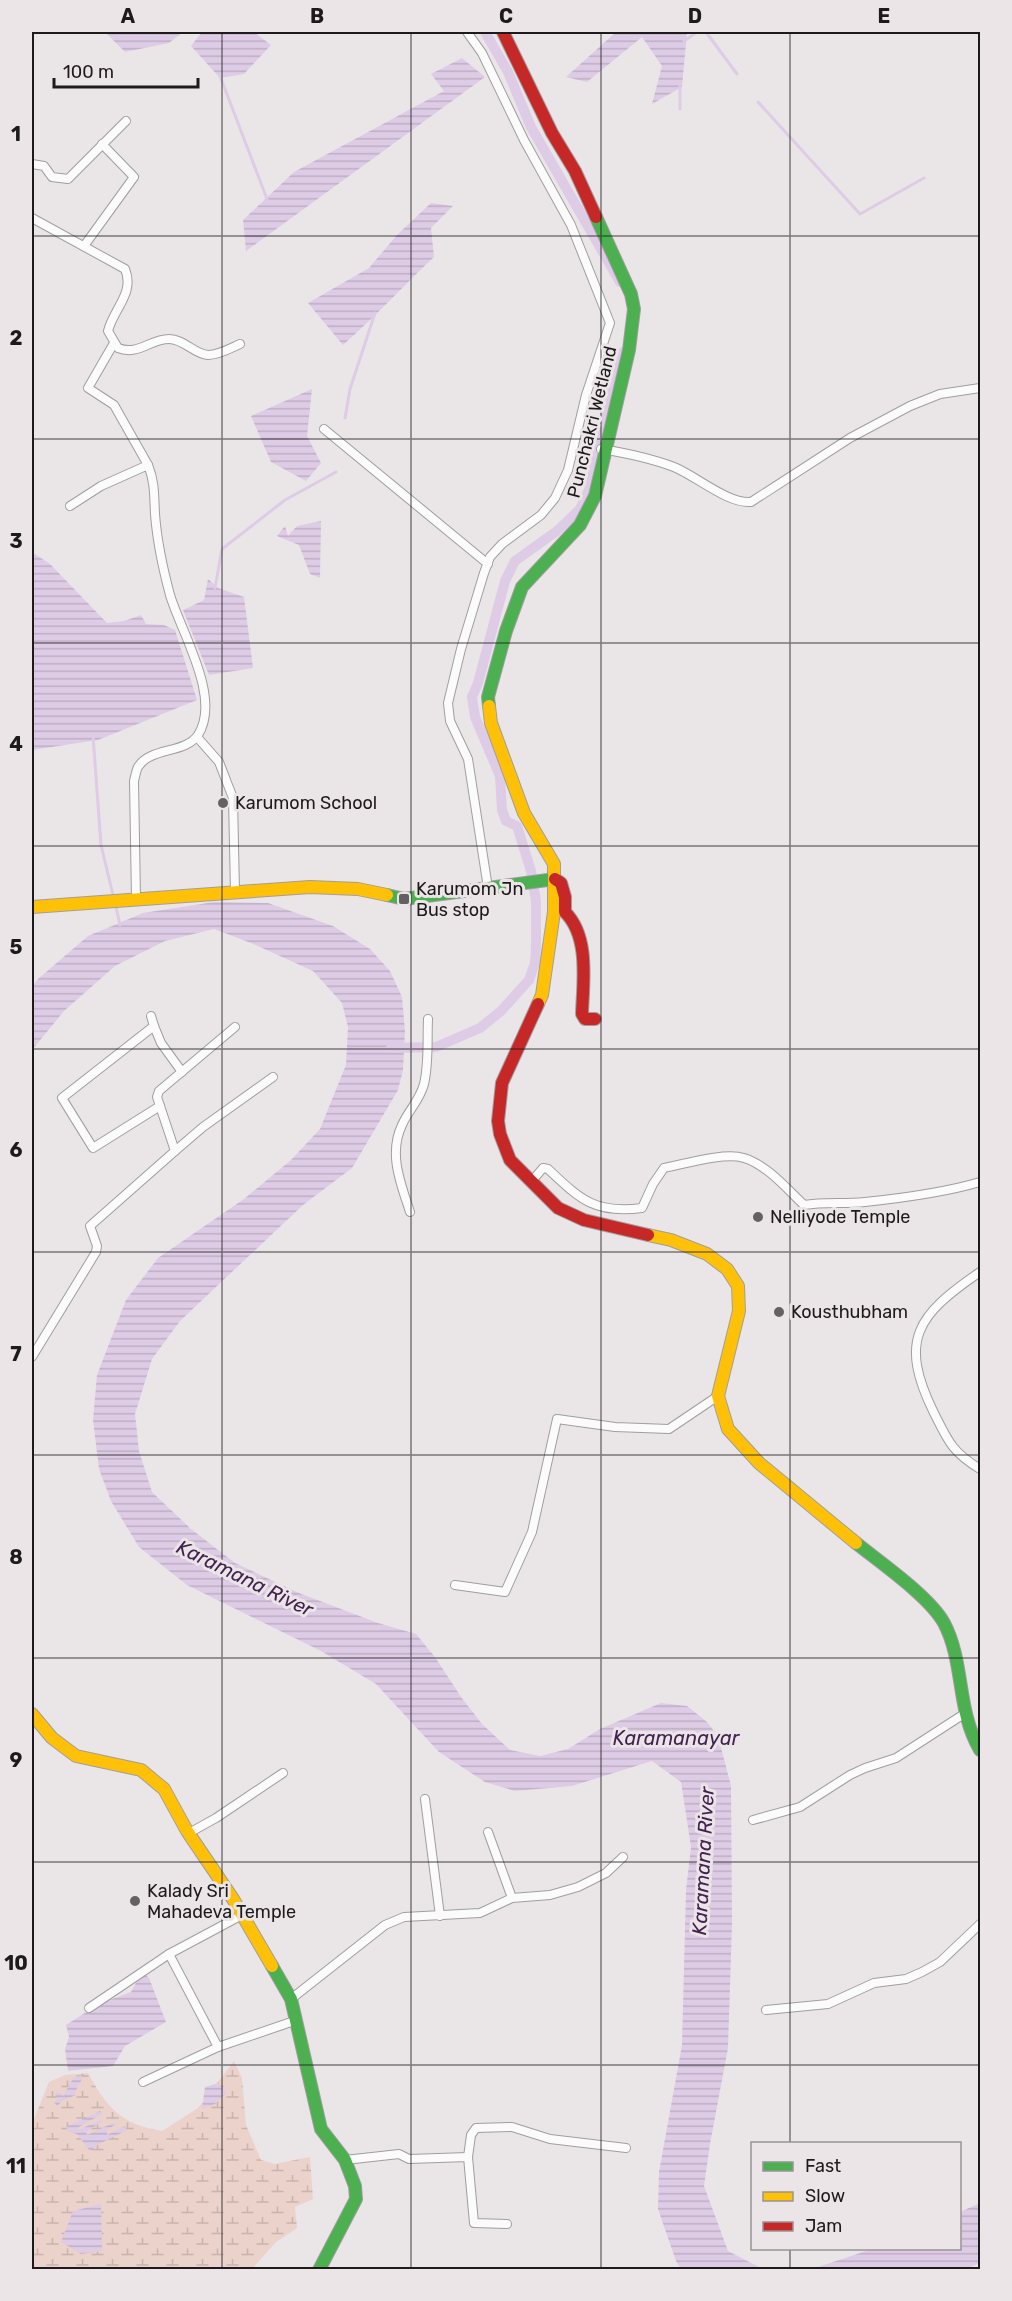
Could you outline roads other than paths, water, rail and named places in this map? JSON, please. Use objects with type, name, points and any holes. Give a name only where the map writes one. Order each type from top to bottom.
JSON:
[{"type":"street","points":[[467,32],[482,53],[524,140],[571,225],[610,323],[586,395],[568,470],[555,498],[541,515],[502,544],[490,557],[461,650],[448,703],[450,721],[468,759],[488,888]]},
{"type":"street","name":"Punchakri Wetland","points":[[503,32],[552,133],[575,171],[633,302],[634,316],[629,350],[603,449],[595,496],[580,525],[522,587],[506,632],[488,697],[491,723],[524,813],[554,864],[555,879],[561,883],[565,897],[565,912],[569,915],[579,936],[583,956],[582,1014],[585,1019],[595,1019]]},
{"type":"street","points":[[32,164],[44,166],[52,177],[68,179],[126,121]]},
{"type":"street","points":[[84,246],[134,177],[102,144]]},
{"type":"street","points":[[32,218],[125,269],[129,287],[110,322],[108,331],[118,348],[134,351],[169,339],[184,343],[198,352],[209,355],[240,344]]},
{"type":"street","points":[[114,344],[88,388],[114,405],[154,479],[155,514],[161,556],[171,597],[200,669],[205,705],[197,737],[148,758],[139,766],[134,781],[136,899]]},
{"type":"street","points":[[603,449],[646,458],[676,468],[736,501],[751,502],[850,438],[910,406],[940,394],[981,388]]},
{"type":"street","points":[[324,429],[488,564]]},
{"type":"street","points":[[70,506],[101,486],[148,465]]},
{"type":"street","points":[[197,737],[219,762],[234,798],[235,892]]},
{"type":"street","points":[[32,907],[235,892],[345,888],[392,894],[404,899],[555,879],[554,912],[542,995],[502,1083],[498,1121],[500,1134],[510,1160],[558,1208],[584,1220],[671,1240],[707,1254],[727,1269],[738,1286],[739,1311],[718,1396],[728,1429],[759,1463],[934,1607],[944,1619],[952,1641],[964,1714],[981,1750]]},
{"type":"street","points":[[151,1016],[161,1043],[182,1072]]},
{"type":"street","points":[[410,1212],[399,1180],[396,1150],[401,1126],[420,1095],[425,1069],[428,1019]]},
{"type":"street","points":[[154,1026],[62,1098],[93,1148],[160,1106]]},
{"type":"street","points":[[175,1151],[157,1097],[159,1091],[235,1027]]},
{"type":"street","points":[[32,1358],[96,1252],[97,1246],[90,1226],[203,1127],[273,1077]]},
{"type":"street","points":[[531,1182],[543,1168],[548,1169],[573,1192],[596,1207],[621,1211],[642,1208],[653,1184],[664,1168],[708,1158],[743,1158],[765,1170],[804,1205],[823,1202],[862,1202],[956,1189],[981,1182]]},
{"type":"street","points":[[981,1272],[940,1302],[926,1319],[918,1335],[915,1352],[923,1390],[951,1446],[964,1459],[981,1469]]},
{"type":"street","points":[[455,1585],[505,1592],[532,1532],[557,1419],[615,1427],[669,1429],[718,1396]]},
{"type":"street","points":[[32,1714],[52,1738],[76,1756],[141,1770],[164,1789],[291,1999],[321,2129],[345,2160],[356,2186],[356,2199],[319,2270]]},
{"type":"street","points":[[753,1820],[800,1807],[850,1775],[896,1758],[964,1714]]},
{"type":"street","points":[[189,1833],[216,1818],[283,1773]]},
{"type":"street","points":[[425,1798],[440,1916]]},
{"type":"street","points":[[488,1832],[512,1898]]},
{"type":"street","points":[[291,1999],[385,1925],[404,1917],[480,1912],[512,1898],[550,1895],[578,1887],[606,1873],[623,1857]]},
{"type":"street","points":[[89,2008],[170,1954],[242,1915]]},
{"type":"street","points":[[766,2010],[828,2004],[874,1983],[906,1979],[940,1962],[981,1924]]},
{"type":"street","points":[[170,1954],[218,2047]]},
{"type":"street","points":[[143,2082],[218,2047],[297,2020]]},
{"type":"street","points":[[507,2224],[474,2223],[468,2157],[471,2135],[476,2128],[512,2127],[550,2139],[626,2148]]},
{"type":"street","points":[[345,2160],[399,2154],[409,2159],[468,2157]]},
{"type":"water","points":[[105,32],[183,32],[169,43],[125,52]]},
{"type":"water","points":[[202,32],[254,32],[271,45],[244,74],[220,78],[191,46]]},
{"type":"water","points":[[616,32],[687,32],[682,87],[652,104],[662,66],[642,37],[587,82],[566,77]]},
{"type":"water","points":[[462,58],[485,77],[246,251],[243,220],[294,172],[444,91],[431,74]]},
{"type":"water","points":[[431,203],[453,206],[431,228],[434,257],[343,345],[308,303],[369,268],[397,235]]},
{"type":"water","points":[[312,389],[307,436],[321,463],[306,481],[271,462],[251,416]]},
{"type":"water","points":[[321,521],[320,578],[310,574],[299,545],[277,536],[285,526],[288,536],[297,526]]},
{"type":"water","points":[[32,552],[50,564],[107,623],[124,621],[141,615],[146,624],[164,625],[175,630],[197,700],[98,740],[32,750]]},
{"type":"water","points":[[208,579],[218,588],[244,597],[253,668],[209,675],[183,610],[204,600]]},
{"type":"water","name":"Karamanayar","points":[[214,902],[268,903],[333,926],[370,949],[390,971],[402,997],[405,1031],[403,1070],[398,1090],[352,1168],[303,1205],[180,1321],[152,1359],[135,1414],[139,1451],[152,1492],[191,1529],[235,1563],[299,1593],[378,1623],[416,1634],[482,1724],[510,1750],[540,1756],[568,1749],[600,1729],[661,1703],[687,1706],[707,1722],[718,1736],[731,1786],[732,1924],[728,2048],[704,2186],[728,2251],[763,2269],[681,2269],[676,2261],[658,2209],[659,2172],[682,2045],[686,1890],[691,1847],[681,1782],[652,1761],[572,1786],[515,1791],[485,1782],[439,1752],[376,1684],[321,1651],[187,1585],[139,1547],[111,1501],[99,1469],[93,1420],[97,1375],[126,1300],[158,1258],[244,1199],[291,1160],[320,1129],[346,1065],[348,1027],[342,1003],[313,971],[214,929],[165,941],[115,966],[64,1011],[32,1050],[32,987],[38,979],[88,936],[143,913]]},
{"type":"water","points":[[142,1972],[149,1978],[166,2022],[125,2046],[113,2066],[68,2071],[65,2049],[69,2037],[66,2025],[99,2004],[131,1992]]},
{"type":"water","points":[[74,2077],[83,2077],[75,2092],[76,2095],[63,2100],[57,2106],[54,2102],[57,2100],[55,2095],[58,2092],[63,2096]]},
{"type":"water","points":[[218,2083],[226,2093],[215,2104],[202,2109],[205,2087]]},
{"type":"water","points":[[100,2111],[102,2114],[77,2128],[78,2130],[101,2120],[103,2121],[86,2132],[87,2135],[113,2123],[116,2124],[107,2130],[107,2135],[125,2126],[127,2130],[90,2151],[77,2134],[68,2131],[66,2127]]},
{"type":"water","points":[[980,2203],[980,2263],[966,2269],[812,2269],[869,2250],[961,2250],[961,2212]]},
{"type":"water","points":[[101,2204],[102,2251],[81,2254],[61,2242],[73,2211]]},
{"type":"waterway","points":[[485,32],[508,72],[531,127],[620,282]]},
{"type":"waterway","points":[[684,41],[697,32]]},
{"type":"waterway","points":[[706,32],[737,74]]},
{"type":"waterway","points":[[220,76],[267,199]]},
{"type":"waterway","points":[[680,85],[680,109]]},
{"type":"waterway","points":[[758,102],[860,214],[924,178]]},
{"type":"waterway","points":[[345,418],[350,389],[375,313]]},
{"type":"waterway","points":[[391,1048],[436,1047],[480,1028],[501,1011],[529,980],[535,963],[536,901],[531,871],[517,826],[506,821],[502,810],[500,776],[475,717],[472,697],[478,683],[505,581],[515,561],[557,531],[580,509],[589,490],[610,395],[623,352]]},
{"type":"waterway","points":[[215,588],[222,549],[285,500],[336,472]]},
{"type":"waterway","points":[[93,736],[101,845],[113,895]]},
{"type":"waterway","points":[[116,907],[120,925]]},
{"type":"place","name":"Karumom School","points":[[223,803]]},
{"type":"place","name":"Karumom Jn Bus stop","points":[[404,899]]},
{"type":"place","name":"Nelliyode Temple","points":[[758,1217]]},
{"type":"place","name":"Kousthubham","points":[[779,1312]]},
{"type":"place","name":"Kalady Sri Mahadeva Temple","points":[[135,1901]]},
{"type":"water label","name":"Karamana River","points":[[245,1578]]},
{"type":"water label","name":"Karamana River","points":[[703,1861]]}]
